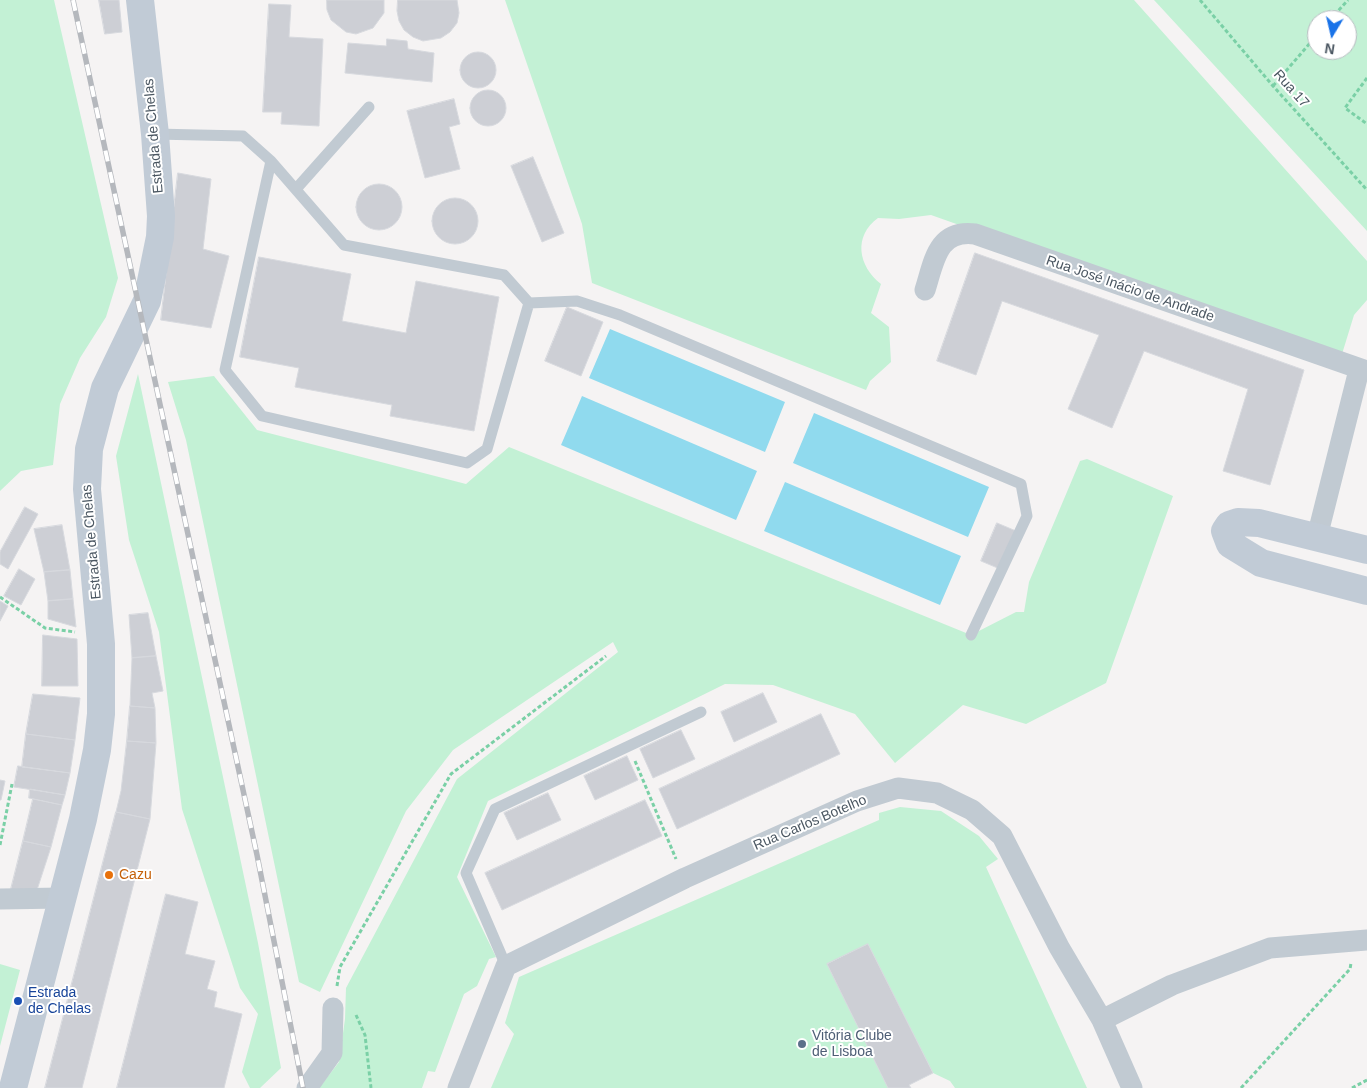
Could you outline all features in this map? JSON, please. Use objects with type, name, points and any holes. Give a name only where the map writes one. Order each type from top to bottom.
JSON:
[{"type":"main road","name":"Estrada de Chelas","points":[[14,1088],[91,785],[101,714],[101,644],[88,510],[87,469],[95,421],[105,388],[147,300],[155,263],[161,216],[140,0]]},
{"type":"main road","points":[[1367,550],[1249,522],[1229,526],[1225,531],[1230,544],[1262,563],[1367,590]]},
{"type":"street","name":"Rua José Inácio de Andrade","points":[[925,290],[934,260],[947,239],[956,234],[975,234],[1363,371]]},
{"type":"street","points":[[1317,538],[1363,371]]},
{"type":"street","name":"Rua Carlos Botelho","points":[[506,966],[684,878],[857,801],[898,788],[937,793],[972,810],[1002,836],[1059,947],[1102,1020],[1132,1088]]},
{"type":"street","points":[[0,899],[62,898]]},
{"type":"street","points":[[1102,1020],[1172,985],[1270,948],[1361,940]]},
{"type":"street","points":[[458,1088],[506,966]]},
{"type":"street","points":[[307,1088],[332,1053],[333,1008]]},
{"type":"lane","points":[[296,189],[369,107]]},
{"type":"lane","points":[[154,134],[243,136],[271,161],[344,245],[504,275],[529,303]]},
{"type":"lane","points":[[271,161],[225,370],[262,416],[467,463],[487,449],[529,303]]},
{"type":"lane","points":[[529,303],[577,301],[620,315],[1021,484],[1027,516],[971,635]]},
{"type":"lane","points":[[506,966],[466,873],[495,809],[701,712]]},
{"type":"path","points":[[1339,10],[1348,0]]},
{"type":"path","name":"Rua 17","points":[[1203,1],[1272,86],[1367,190]]},
{"type":"path","points":[[1272,86],[1307,46]]},
{"type":"path","points":[[1366,80],[1345,108],[1367,124]]},
{"type":"path","points":[[0,597],[44,628],[82,632]]},
{"type":"path","points":[[371,1088],[365,1035],[356,1015],[333,1008],[340,967],[451,774],[606,656]]},
{"type":"path","points":[[628,746],[684,878]]},
{"type":"path","points":[[0,845],[12,784]]},
{"type":"path","points":[[1241,1088],[1350,969],[1361,940]]},
{"type":"path","points":[[1352,1088],[1367,1080]]},
{"type":"green space","points":[[0,0],[54,0],[118,278],[106,317],[80,358],[60,404],[53,465],[21,471],[0,491]]},
{"type":"green space","points":[[505,0],[1134,0],[1367,261],[1367,300],[1354,315],[1342,354],[1191,307],[931,215],[899,219],[878,218],[865,233],[861,251],[867,269],[881,284],[871,313],[889,327],[891,362],[870,381],[866,390],[592,283],[582,224]]},
{"type":"green space","points":[[1154,0],[1367,0],[1367,231]]},
{"type":"green space","points":[[138,374],[258,943],[281,1068],[260,1088],[250,1088],[242,1072],[258,1014],[240,988],[182,809],[159,632],[129,540],[116,456]]},
{"type":"green space","points":[[214,376],[257,430],[466,484],[509,447],[971,635],[1016,612],[1024,612],[1029,582],[1080,461],[1087,459],[1173,496],[1106,683],[1026,724],[963,705],[895,763],[855,714],[773,685],[725,684],[488,801],[457,877],[496,957],[489,959],[477,986],[464,994],[435,1072],[428,1071],[422,1088],[319,1088],[339,1062],[345,1019],[346,988],[457,779],[618,652],[613,642],[453,750],[406,811],[320,992],[299,982],[186,440],[168,382]]},
{"type":"green space","points":[[900,807],[941,811],[979,836],[998,859],[986,867],[1087,1088],[955,1088],[950,1081],[933,1073],[868,944],[827,964],[888,1088],[491,1088],[514,1034],[505,1023],[519,977],[879,820],[879,813]]},
{"type":"green space","points":[[0,964],[20,970],[0,1046]]},
{"type":"water","points":[[610,329],[785,402],[765,452],[589,378]]},
{"type":"water","points":[[582,396],[757,471],[736,520],[561,445]]},
{"type":"water","points":[[814,413],[989,487],[968,537],[793,463]]},
{"type":"water","points":[[785,482],[961,556],[940,605],[764,531]]},
{"type":"building","points":[[99,0],[119,0],[122,32],[105,34]]},
{"type":"building","points":[[327,0],[384,0],[384,13],[373,28],[356,34],[346,32],[331,20],[327,10]]},
{"type":"building","points":[[398,0],[457,0],[459,13],[457,23],[450,32],[441,38],[423,41],[413,37],[404,30],[399,21],[397,11]]},
{"type":"building","points":[[269,4],[291,5],[289,37],[323,39],[319,126],[281,124],[282,112],[263,112]]},
{"type":"building","points":[[387,39],[407,41],[408,49],[434,53],[432,82],[345,73],[348,43],[386,46]]},
{"type":"building","points":[[478,52],[485,53],[491,57],[495,63],[495,77],[491,83],[485,87],[478,88],[471,87],[465,83],[461,77],[460,70],[461,63],[465,57],[471,53]]},
{"type":"building","points":[[488,90],[495,91],[501,95],[505,101],[505,115],[501,121],[495,125],[488,126],[481,125],[475,121],[471,115],[470,108],[471,101],[475,95],[481,91]]},
{"type":"building","points":[[454,99],[460,124],[449,127],[460,169],[425,178],[407,111]]},
{"type":"building","points":[[533,157],[564,233],[542,242],[511,166]]},
{"type":"building","points":[[178,173],[211,179],[203,249],[229,256],[211,328],[161,320]]},
{"type":"building","points":[[379,184],[392,188],[398,194],[402,207],[398,220],[392,226],[379,230],[366,226],[360,220],[356,207],[360,194],[366,188]]},
{"type":"building","points":[[455,198],[468,202],[474,208],[478,221],[474,234],[468,240],[455,244],[442,240],[436,234],[432,221],[436,208],[442,202]]},
{"type":"building","points":[[975,253],[1304,370],[1270,485],[1223,471],[1248,389],[1144,351],[1112,428],[1068,409],[1099,335],[1002,301],[976,375],[937,361]]},
{"type":"building","points":[[259,257],[351,274],[342,321],[406,333],[416,281],[499,297],[474,431],[390,416],[392,405],[295,387],[299,368],[240,357]]},
{"type":"building","points":[[567,307],[603,322],[581,376],[545,361]]},
{"type":"building","points":[[25,507],[38,514],[8,569],[0,564],[0,552]]},
{"type":"building","points":[[997,523],[1016,531],[1000,569],[981,561]]},
{"type":"building","points":[[62,525],[70,570],[44,572],[34,529]]},
{"type":"building","points":[[19,569],[35,579],[21,605],[4,596]]},
{"type":"building","points":[[70,570],[73,599],[48,601],[44,572]]},
{"type":"building","points":[[73,599],[76,627],[48,619],[48,601]]},
{"type":"building","points":[[0,601],[8,606],[0,621]]},
{"type":"building","points":[[148,613],[156,656],[132,658],[129,615]]},
{"type":"building","points":[[43,635],[77,639],[78,686],[42,686]]},
{"type":"building","points":[[156,656],[163,691],[152,693],[155,708],[130,706],[132,658]]},
{"type":"building","points":[[763,693],[777,722],[734,742],[721,712]]},
{"type":"building","points":[[33,694],[80,698],[75,740],[26,734]]},
{"type":"building","points":[[130,706],[155,708],[156,743],[127,741]]},
{"type":"building","points":[[821,714],[840,754],[677,829],[659,789]]},
{"type":"building","points":[[681,730],[695,759],[653,778],[640,749]]},
{"type":"building","points":[[26,734],[75,740],[70,773],[22,767]]},
{"type":"building","points":[[127,741],[156,743],[150,819],[116,812],[121,791]]},
{"type":"building","points":[[627,756],[638,780],[595,800],[584,776]]},
{"type":"building","points":[[18,766],[70,773],[65,795],[14,787]]},
{"type":"building","points":[[0,780],[5,781],[1,800],[0,800]]},
{"type":"building","points":[[30,789],[65,795],[62,805],[29,798]]},
{"type":"building","points":[[548,793],[561,820],[517,840],[504,813]]},
{"type":"building","points":[[33,799],[62,805],[51,847],[23,841]]},
{"type":"building","points":[[645,800],[662,836],[502,910],[485,873]]},
{"type":"building","points":[[116,812],[150,819],[82,1088],[45,1088]]},
{"type":"building","points":[[23,841],[51,847],[36,893],[10,893]]},
{"type":"building","points":[[166,894],[198,902],[185,954],[215,961],[207,989],[217,992],[214,1007],[242,1014],[224,1088],[117,1088]]},
{"type":"building","points":[[868,944],[933,1073],[909,1085],[911,1088],[888,1088],[827,964]]},
{"type":"railway","points":[[73,0],[257,855],[303,1088]]},
{"type":"place","name":"Cazu","points":[[109,875]]},
{"type":"place","name":"Estrada de Chelas","points":[[18,1001]]},
{"type":"place","name":"Vitória Clube de Lisboa","points":[[802,1044]]}]
